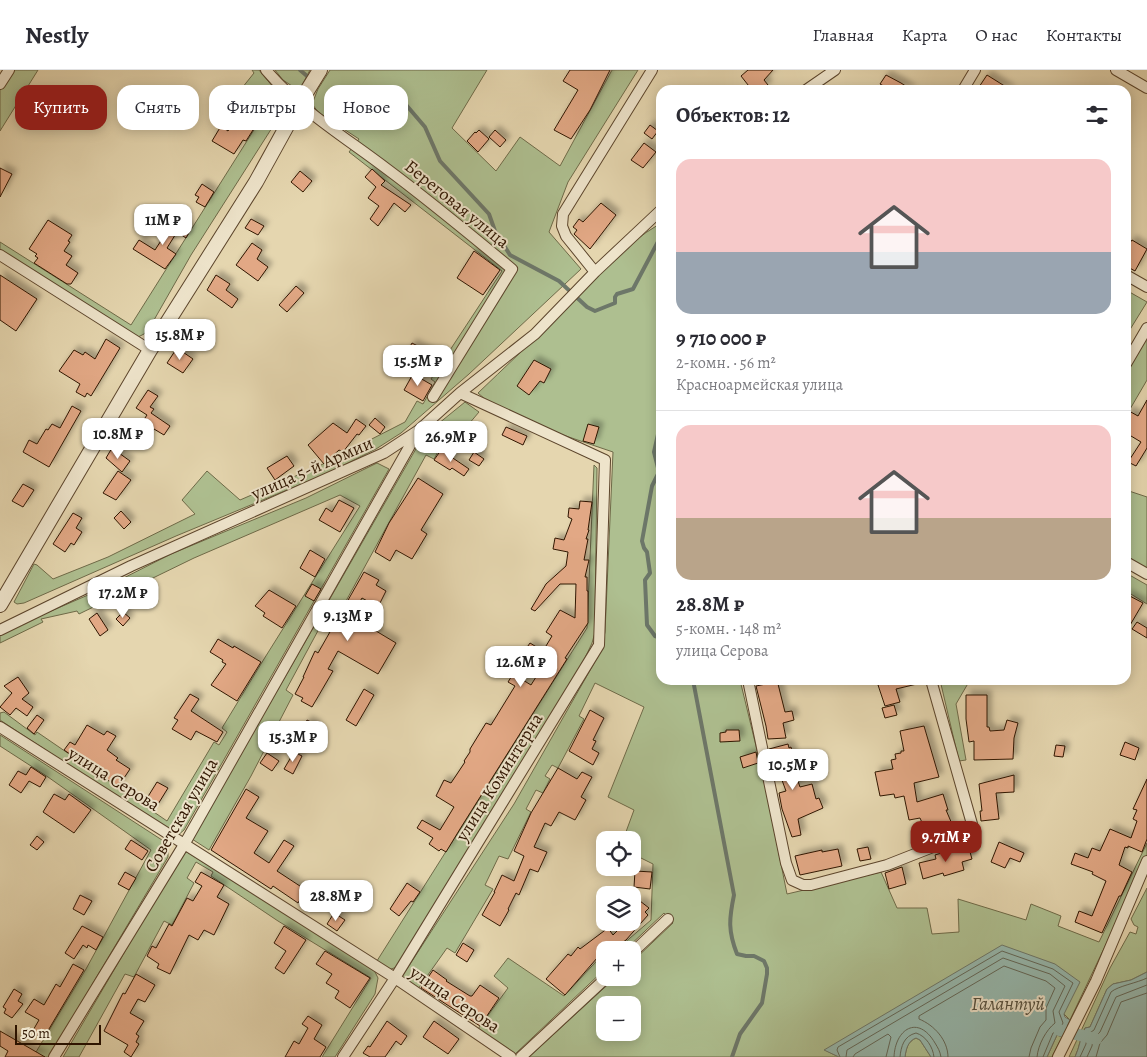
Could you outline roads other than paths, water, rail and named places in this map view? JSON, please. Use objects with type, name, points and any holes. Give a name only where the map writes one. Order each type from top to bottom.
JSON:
[{"type":"street","points":[[0,84],[9,70]]},
{"type":"street","name":"Береговая улица","points":[[266,70],[281,85]]},
{"type":"street","points":[[311,85],[320,70]]},
{"type":"street","points":[[595,272],[566,236],[562,226],[563,214],[652,70]]},
{"type":"street","points":[[813,85],[835,70]]},
{"type":"street","points":[[966,85],[975,70]]},
{"type":"street","points":[[1116,70],[1147,88]]},
{"type":"street","name":"Береговая улица","points":[[314,115],[387,168],[512,269],[433,397]]},
{"type":"street","points":[[0,605],[150,350],[256,182],[285,130]]},
{"type":"street","name":"улица 5-й Армии","points":[[0,630],[131,566],[384,453],[419,430],[460,393],[535,334],[595,272],[656,217]]},
{"type":"street","points":[[0,255],[150,350]]},
{"type":"street","points":[[1131,278],[1147,287]]},
{"type":"street","points":[[1131,355],[1147,328]]},
{"type":"street","name":"улица Коминтерна","points":[[343,1057],[395,978],[599,645],[605,460],[460,393]]},
{"type":"street","name":"Советская улица","points":[[54,1057],[185,844],[419,430]]},
{"type":"street","points":[[1131,565],[1147,574]]},
{"type":"street","points":[[749,685],[786,863],[792,880],[803,885],[811,885],[887,865],[961,836],[972,824],[932,685]]},
{"type":"street","name":"улица Серова","points":[[0,727],[395,978],[511,1057]]},
{"type":"street","points":[[1058,1057],[1096,981],[1147,861]]},
{"type":"street","points":[[641,944],[668,919]]},
{"type":"street","points":[[521,1057],[597,986]]},
{"type":"water","name":"Галантуй","points":[[1002,945],[1055,964],[1080,982],[1064,1014],[1070,1020],[1062,1037],[1057,1035],[1047,1057],[931,1057],[920,1040],[916,1038],[908,1046],[905,1057],[839,1057],[824,1050]]},
{"type":"water","name":"Галантуй","points":[[1147,972],[1147,1057],[1075,1057],[1085,1028],[1090,1027],[1107,989],[1113,984],[1131,980]]},
{"type":"waterway","points":[[300,70],[307,76]]},
{"type":"waterway","points":[[408,107],[425,127],[440,161],[489,214],[495,231],[510,255],[559,281],[587,307],[595,311],[615,303],[617,294],[633,289],[656,245]]},
{"type":"waterway","points":[[656,443],[654,452],[656,460]]},
{"type":"waterway","points":[[656,478],[652,486],[642,541],[647,552],[650,573],[645,580],[647,625],[656,636]]},
{"type":"waterway","points":[[694,685],[734,895],[730,918],[732,938],[737,954],[754,956],[764,961],[767,968],[762,1003],[740,1034],[732,1057]]},
{"type":"waterway","points":[[1059,1030],[1096,1039]]}]
